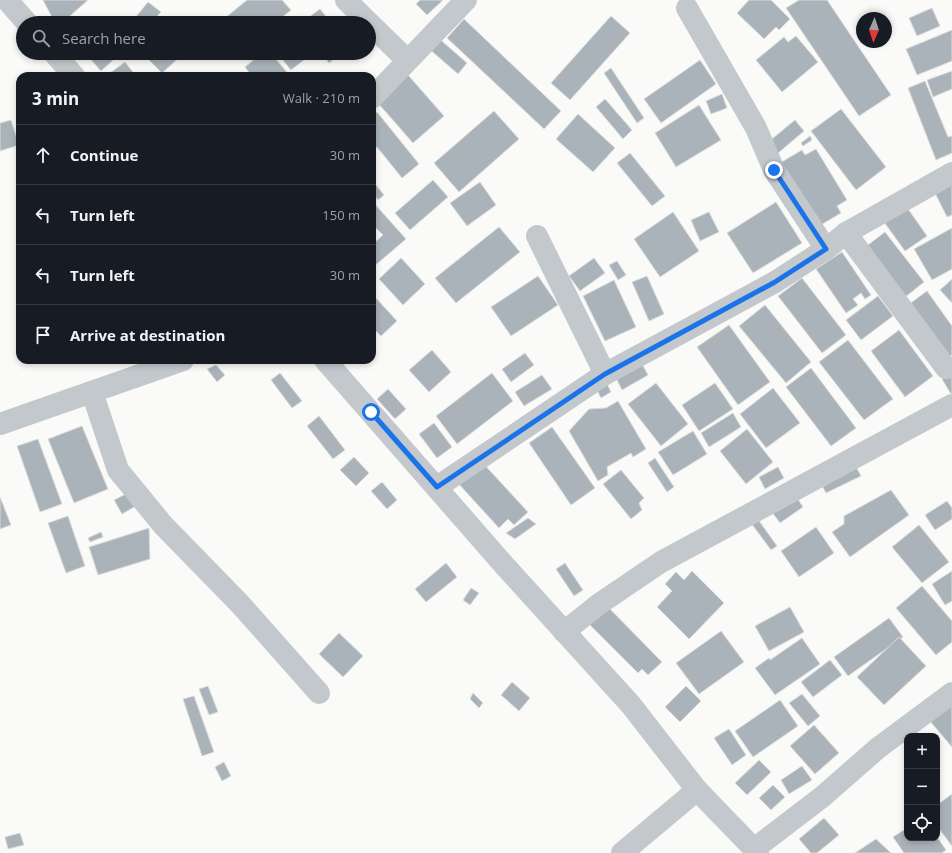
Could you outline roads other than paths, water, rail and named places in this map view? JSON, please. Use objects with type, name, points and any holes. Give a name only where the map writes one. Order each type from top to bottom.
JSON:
[{"type":"street","points":[[7,0],[21,16]]},
{"type":"street","points":[[346,0],[362,16]]},
{"type":"street","points":[[376,94],[466,0]]},
{"type":"street","points":[[687,8],[756,128],[774,170],[826,249]]},
{"type":"street","points":[[376,30],[407,60]]},
{"type":"street","points":[[60,60],[71,72]]},
{"type":"street","points":[[437,487],[605,374],[775,282],[826,249],[846,232],[952,173]]},
{"type":"street","points":[[846,232],[946,368]]},
{"type":"street","points":[[537,236],[605,374]]},
{"type":"street","points":[[0,424],[172,364]]},
{"type":"street","points":[[329,364],[564,632],[631,705],[697,790],[756,851],[822,797],[878,748],[952,693]]},
{"type":"street","points":[[92,392],[118,470],[163,525],[240,604],[319,693]]},
{"type":"street","points":[[564,632],[599,604],[661,562],[952,405]]},
{"type":"street","points":[[622,853],[697,790]]}]
